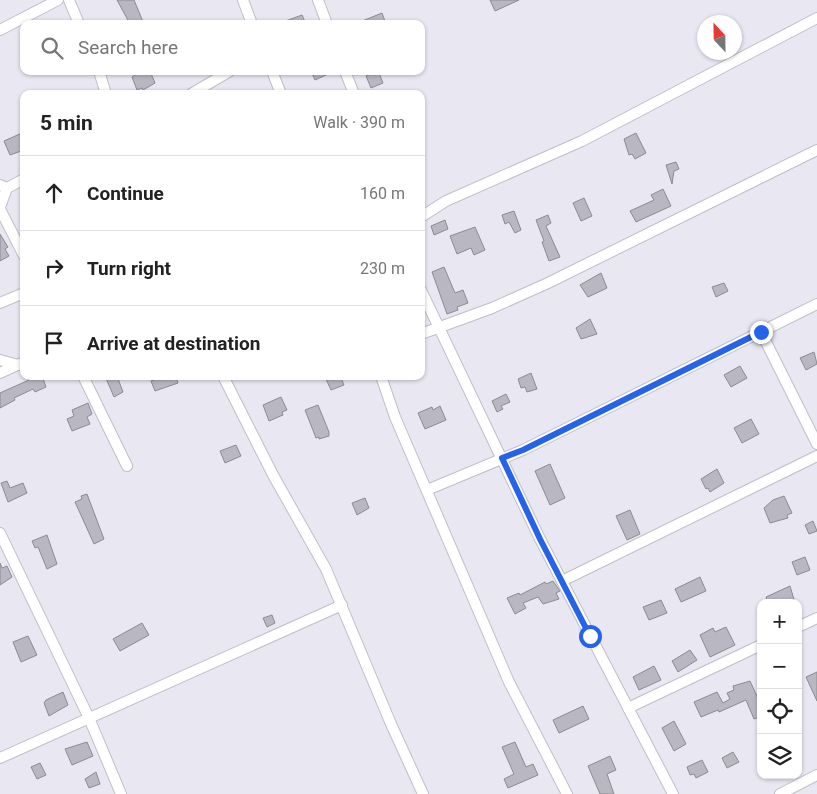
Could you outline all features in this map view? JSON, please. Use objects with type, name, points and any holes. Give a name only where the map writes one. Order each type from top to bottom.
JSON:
[{"type":"street","points":[[0,30],[58,0]]},
{"type":"street","points":[[69,0],[77,20]]},
{"type":"street","points":[[243,0],[250,20]]},
{"type":"street","points":[[318,0],[326,20]]},
{"type":"street","points":[[425,214],[446,201],[582,141],[817,18]]},
{"type":"street","points":[[100,75],[105,90]]},
{"type":"street","points":[[198,90],[223,75]]},
{"type":"street","points":[[274,75],[279,90]]},
{"type":"street","points":[[347,75],[352,90]]},
{"type":"street","points":[[425,333],[492,308],[548,283],[817,150]]},
{"type":"street","points":[[20,180],[4,186],[0,208],[20,248]]},
{"type":"street","points":[[0,303],[20,295]]},
{"type":"street","points":[[425,299],[562,581],[672,794]]},
{"type":"street","points":[[427,490],[531,446],[817,304]]},
{"type":"street","points":[[761,332],[817,444]]},
{"type":"street","points":[[0,360],[20,364]]},
{"type":"street","points":[[0,373],[20,364]]},
{"type":"street","points":[[85,380],[127,466]]},
{"type":"street","points":[[225,380],[273,475],[326,569],[423,794]]},
{"type":"street","points":[[382,380],[395,417],[509,682],[568,794]]},
{"type":"street","points":[[562,581],[817,456]]},
{"type":"street","points":[[0,533],[89,718],[121,794]]},
{"type":"street","points":[[0,758],[342,605]]},
{"type":"street","points":[[802,625],[817,618]]},
{"type":"street","points":[[628,708],[757,647]]},
{"type":"street","points":[[780,794],[817,775]]},
{"type":"building","points":[[117,0],[134,0],[142,20],[128,20]]},
{"type":"building","points":[[490,0],[519,0],[495,11]]},
{"type":"building","points":[[382,13],[385,20],[365,20]]},
{"type":"building","points":[[302,15],[304,20],[288,20]]},
{"type":"building","points":[[135,75],[152,75],[155,83],[143,90],[142,88],[137,90],[132,77]]},
{"type":"building","points":[[313,75],[326,75],[315,80]]},
{"type":"building","points":[[380,75],[383,83],[371,88],[366,76]]},
{"type":"building","points":[[636,133],[646,153],[635,159],[632,154],[629,155],[624,139]]},
{"type":"building","points":[[20,134],[20,151],[10,155],[4,141]]},
{"type":"building","points":[[676,162],[679,169],[674,171],[672,184],[666,165]]},
{"type":"building","points":[[663,189],[671,206],[636,222],[630,211],[654,200],[651,195]]},
{"type":"building","points":[[584,198],[592,216],[581,221],[573,203]]},
{"type":"building","points":[[514,211],[521,230],[515,233],[509,222],[505,224],[502,215]]},
{"type":"building","points":[[548,215],[551,223],[546,226],[560,257],[549,261],[536,220]]},
{"type":"building","points":[[445,220],[448,229],[434,235],[431,226]]},
{"type":"building","points":[[475,227],[485,250],[474,255],[471,248],[457,254],[450,236]]},
{"type":"building","points":[[0,234],[8,247],[5,249],[9,256],[0,261]]},
{"type":"building","points":[[444,267],[455,293],[463,290],[468,303],[457,307],[458,310],[447,314],[432,272]]},
{"type":"building","points":[[601,273],[607,288],[588,297],[580,285]]},
{"type":"building","points":[[724,283],[728,291],[716,297],[712,287]]},
{"type":"building","points":[[590,319],[597,334],[581,339],[576,328]]},
{"type":"building","points":[[814,352],[817,364],[806,370],[800,358]]},
{"type":"building","points":[[740,366],[747,378],[731,387],[724,375]]},
{"type":"building","points":[[531,373],[537,389],[527,392],[525,387],[521,388],[518,379]]},
{"type":"building","points":[[29,380],[43,380],[46,387],[35,392],[33,389],[14,398],[15,400],[0,408],[0,393]]},
{"type":"building","points":[[107,380],[118,380],[123,392],[114,397]]},
{"type":"building","points":[[177,380],[178,383],[155,391],[151,381]]},
{"type":"building","points":[[326,380],[342,380],[344,385],[331,390]]},
{"type":"building","points":[[506,394],[510,402],[501,406],[503,409],[497,412],[492,401]]},
{"type":"building","points":[[281,397],[287,410],[282,412],[283,415],[269,421],[263,405]]},
{"type":"building","points":[[88,403],[92,414],[87,417],[90,424],[72,431],[67,419],[74,416],[72,410]]},
{"type":"building","points":[[318,405],[329,432],[329,436],[319,439],[319,437],[316,438],[305,410]]},
{"type":"building","points":[[440,406],[446,420],[425,429],[418,413],[432,407],[433,410]]},
{"type":"building","points":[[751,419],[759,434],[742,443],[734,428]]},
{"type":"building","points":[[236,445],[241,456],[225,463],[220,451]]},
{"type":"building","points":[[550,464],[565,498],[550,505],[535,471]]},
{"type":"building","points":[[717,469],[724,483],[710,492],[708,488],[706,489],[701,479]]},
{"type":"building","points":[[7,481],[10,488],[23,483],[27,493],[8,502],[1,483]]},
{"type":"building","points":[[87,494],[104,539],[94,544],[75,502],[82,499],[81,496]]},
{"type":"building","points":[[784,496],[792,513],[787,515],[788,518],[770,523],[764,508],[773,500]]},
{"type":"building","points":[[365,498],[369,508],[357,515],[352,503]]},
{"type":"building","points":[[630,510],[640,534],[627,540],[616,516]]},
{"type":"building","points":[[813,521],[817,531],[809,534],[805,525]]},
{"type":"building","points":[[47,535],[57,564],[47,569],[38,547],[35,548],[32,541]]},
{"type":"building","points":[[805,557],[810,570],[797,575],[792,562]]},
{"type":"building","points":[[0,563],[2,568],[7,566],[12,577],[0,585]]},
{"type":"building","points":[[700,577],[706,591],[681,602],[675,589]]},
{"type":"building","points":[[553,581],[560,591],[556,593],[559,599],[543,604],[538,597],[523,603],[526,608],[515,614],[507,598],[519,593],[520,595],[545,582],[546,584]]},
{"type":"building","points":[[790,586],[794,599],[767,599],[766,597]]},
{"type":"building","points":[[661,600],[667,613],[649,620],[643,607]]},
{"type":"building","points":[[272,615],[275,623],[267,627],[263,618]]},
{"type":"building","points":[[142,623],[149,635],[120,651],[113,639]]},
{"type":"building","points":[[726,627],[735,645],[710,657],[700,635],[713,628],[715,632]]},
{"type":"building","points":[[28,636],[37,655],[21,662],[13,642]]},
{"type":"building","points":[[690,650],[697,660],[678,672],[672,661]]},
{"type":"building","points":[[654,666],[661,680],[639,690],[633,677]]},
{"type":"building","points":[[817,672],[817,701],[806,677]]},
{"type":"building","points":[[750,681],[757,696],[757,718],[754,719],[746,700],[719,712],[718,710],[701,717],[694,702],[717,692],[723,703],[730,699],[727,693],[734,690],[733,686]]},
{"type":"building","points":[[63,692],[68,705],[49,716],[44,703],[46,700]]},
{"type":"building","points":[[583,706],[589,719],[559,733],[553,720]]},
{"type":"building","points":[[674,721],[686,744],[674,751],[662,728]]},
{"type":"building","points":[[87,742],[93,756],[72,765],[65,749]]},
{"type":"building","points":[[515,742],[526,767],[533,764],[538,775],[508,788],[504,779],[514,774],[502,747]]},
{"type":"building","points":[[733,752],[739,762],[727,768],[722,758]]},
{"type":"building","points":[[610,756],[616,770],[607,774],[614,794],[600,794],[588,766]]},
{"type":"building","points":[[702,760],[708,772],[696,778],[694,774],[690,775],[687,767]]},
{"type":"building","points":[[40,763],[46,775],[37,779],[31,767]]},
{"type":"building","points":[[96,772],[100,784],[89,788],[85,779]]},
{"type":"route","points":[[590,636],[540,539],[502,458],[523,450],[761,332]]}]
